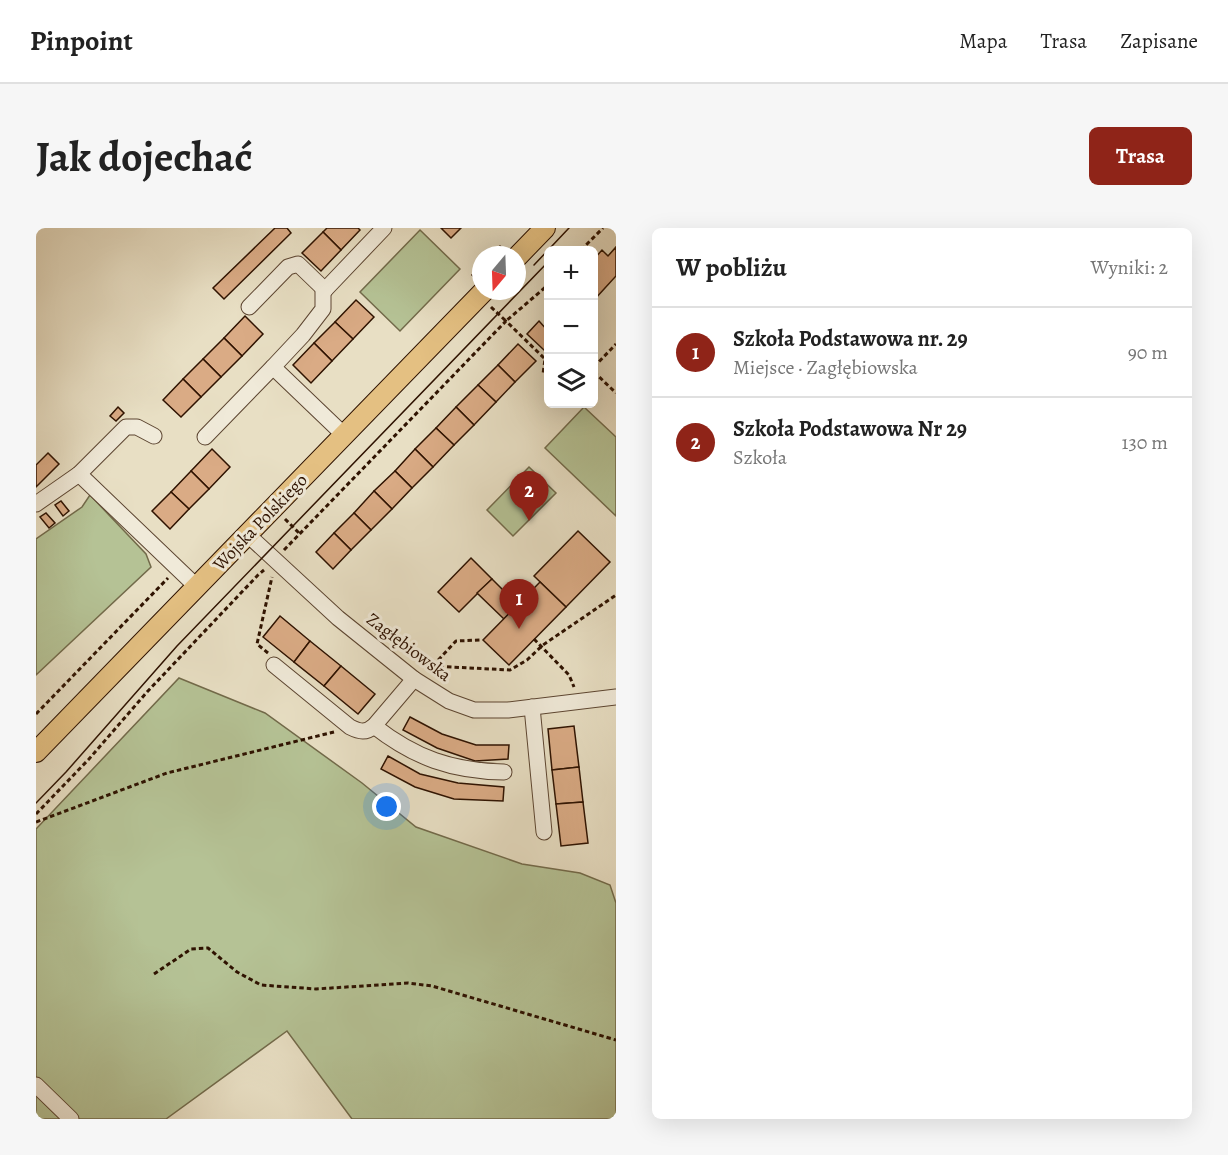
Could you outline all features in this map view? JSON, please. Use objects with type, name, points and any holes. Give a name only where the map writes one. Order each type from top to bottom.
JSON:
[{"type":"main road","points":[[526,248],[545,228]]},
{"type":"main road","name":"Wojska Polskiego","points":[[36,752],[475,300]]},
{"type":"street","points":[[205,437],[303,335],[323,309],[323,292],[384,228]]},
{"type":"street","points":[[249,307],[288,267],[298,264],[325,290]]},
{"type":"street","points":[[273,367],[344,435]]},
{"type":"street","points":[[36,504],[79,474],[126,427],[137,427],[154,436]]},
{"type":"street","points":[[79,474],[197,587]]},
{"type":"street","name":"Zagłębiowska","points":[[248,535],[338,618],[420,677],[449,701],[474,710],[508,710],[616,697]]},
{"type":"street","points":[[274,664],[359,732],[368,731],[374,726],[420,677]]},
{"type":"street","points":[[532,707],[544,832]]},
{"type":"street","points":[[374,726],[392,740],[431,760],[474,771],[504,772]]},
{"type":"street","points":[[36,1085],[71,1119]]},
{"type":"path","points":[[585,246],[603,228]]},
{"type":"path","points":[[36,814],[258,575],[506,321],[544,289]]},
{"type":"path","points":[[506,321],[544,359],[543,374]]},
{"type":"path","points":[[598,363],[616,344]]},
{"type":"path","points":[[598,376],[616,393]]},
{"type":"path","points":[[36,714],[169,577]]},
{"type":"path","points":[[432,666],[510,670],[616,595]]},
{"type":"path","points":[[534,639],[569,675],[575,692]]},
{"type":"path","points":[[420,677],[456,642],[480,640]]},
{"type":"path","points":[[36,822],[167,773],[350,727]]},
{"type":"path","points":[[154,974],[191,949],[208,948],[237,972],[261,985],[316,989],[408,982],[432,986],[616,1040]]},
{"type":"green space","points":[[420,230],[460,269],[400,331],[360,292]]},
{"type":"green space","points":[[583,408],[616,437],[616,516],[545,448]]},
{"type":"green space","points":[[529,467],[556,493],[513,536],[487,510]]},
{"type":"green space","points":[[90,495],[146,554],[151,567],[36,675],[36,539],[82,507]]},
{"type":"green space","points":[[179,678],[265,713],[362,783],[416,827],[522,864],[580,873],[610,885],[616,903],[616,1119],[352,1119],[287,1031],[166,1119],[36,1119],[36,829]]},
{"type":"building","points":[[275,228],[287,228],[291,233],[224,299],[213,288]]},
{"type":"building","points":[[327,228],[358,228],[360,230],[341,250],[323,232]]},
{"type":"building","points":[[441,228],[461,228],[451,238]]},
{"type":"building","points":[[323,232],[341,250],[321,271],[302,253]]},
{"type":"building","points":[[616,247],[616,276],[598,296],[598,254],[602,250],[608,256]]},
{"type":"building","points":[[356,300],[374,317],[353,339],[335,322]]},
{"type":"building","points":[[245,316],[263,334],[242,356],[224,338]]},
{"type":"building","points":[[539,321],[544,327],[544,350],[527,334]]},
{"type":"building","points":[[335,322],[353,339],[332,361],[314,343]]},
{"type":"building","points":[[224,338],[242,356],[221,377],[203,359]]},
{"type":"building","points":[[314,343],[332,361],[311,383],[293,365]]},
{"type":"building","points":[[518,344],[536,361],[515,382],[498,365]]},
{"type":"building","points":[[203,359],[221,377],[201,397],[183,379]]},
{"type":"building","points":[[498,365],[515,382],[496,402],[478,385]]},
{"type":"building","points":[[183,379],[201,397],[181,417],[163,400]]},
{"type":"building","points":[[478,385],[496,402],[474,425],[456,407]]},
{"type":"building","points":[[118,407],[124,413],[116,421],[110,416]]},
{"type":"building","points":[[456,407],[474,425],[454,445],[436,428]]},
{"type":"building","points":[[436,428],[454,445],[433,467],[415,449]]},
{"type":"building","points":[[212,449],[230,467],[209,489],[191,471]]},
{"type":"building","points":[[415,449],[433,467],[412,488],[395,471]]},
{"type":"building","points":[[48,453],[59,464],[36,487],[36,465]]},
{"type":"building","points":[[191,471],[209,489],[189,509],[171,492]]},
{"type":"building","points":[[395,471],[412,488],[392,509],[374,491]]},
{"type":"building","points":[[374,491],[392,509],[371,530],[354,513]]},
{"type":"building","points":[[171,492],[189,509],[170,529],[152,511]]},
{"type":"building","points":[[61,501],[69,511],[63,516],[55,505]]},
{"type":"building","points":[[46,513],[55,523],[49,528],[40,517]]},
{"type":"building","points":[[354,513],[371,530],[351,550],[334,533]]},
{"type":"building","points":[[578,531],[610,562],[566,607],[534,576]]},
{"type":"building","points":[[334,533],[351,550],[333,569],[316,552]]},
{"type":"building","points":[[471,558],[492,579],[459,612],[438,592]]},
{"type":"building","points":[[492,579],[518,605],[504,619],[477,593]]},
{"type":"building","points":[[540,582],[566,607],[509,665],[483,640]]},
{"type":"building","points":[[280,616],[310,641],[294,662],[263,637]]},
{"type":"building","points":[[310,641],[341,666],[324,686],[294,662]]},
{"type":"building","points":[[341,666],[375,694],[358,714],[324,686]]},
{"type":"building","points":[[410,717],[442,734],[476,745],[509,745],[508,759],[475,761],[437,748],[403,730]]},
{"type":"building","points":[[574,726],[579,767],[552,770],[548,729]]},
{"type":"building","points":[[388,756],[420,774],[458,783],[504,787],[503,801],[454,799],[415,787],[381,769]]},
{"type":"building","points":[[579,767],[583,802],[556,804],[552,770]]},
{"type":"building","points":[[583,802],[588,843],[561,846],[556,804]]},
{"type":"tram line","points":[[534,265],[569,228]]},
{"type":"tram line","points":[[36,803],[177,646],[544,266]]},
{"type":"place","name":"Szkoła Podstawowa Nr 29","points":[[529,521]]},
{"type":"place","name":"Szkoła Podstawowa nr. 29","points":[[519,629]]}]
